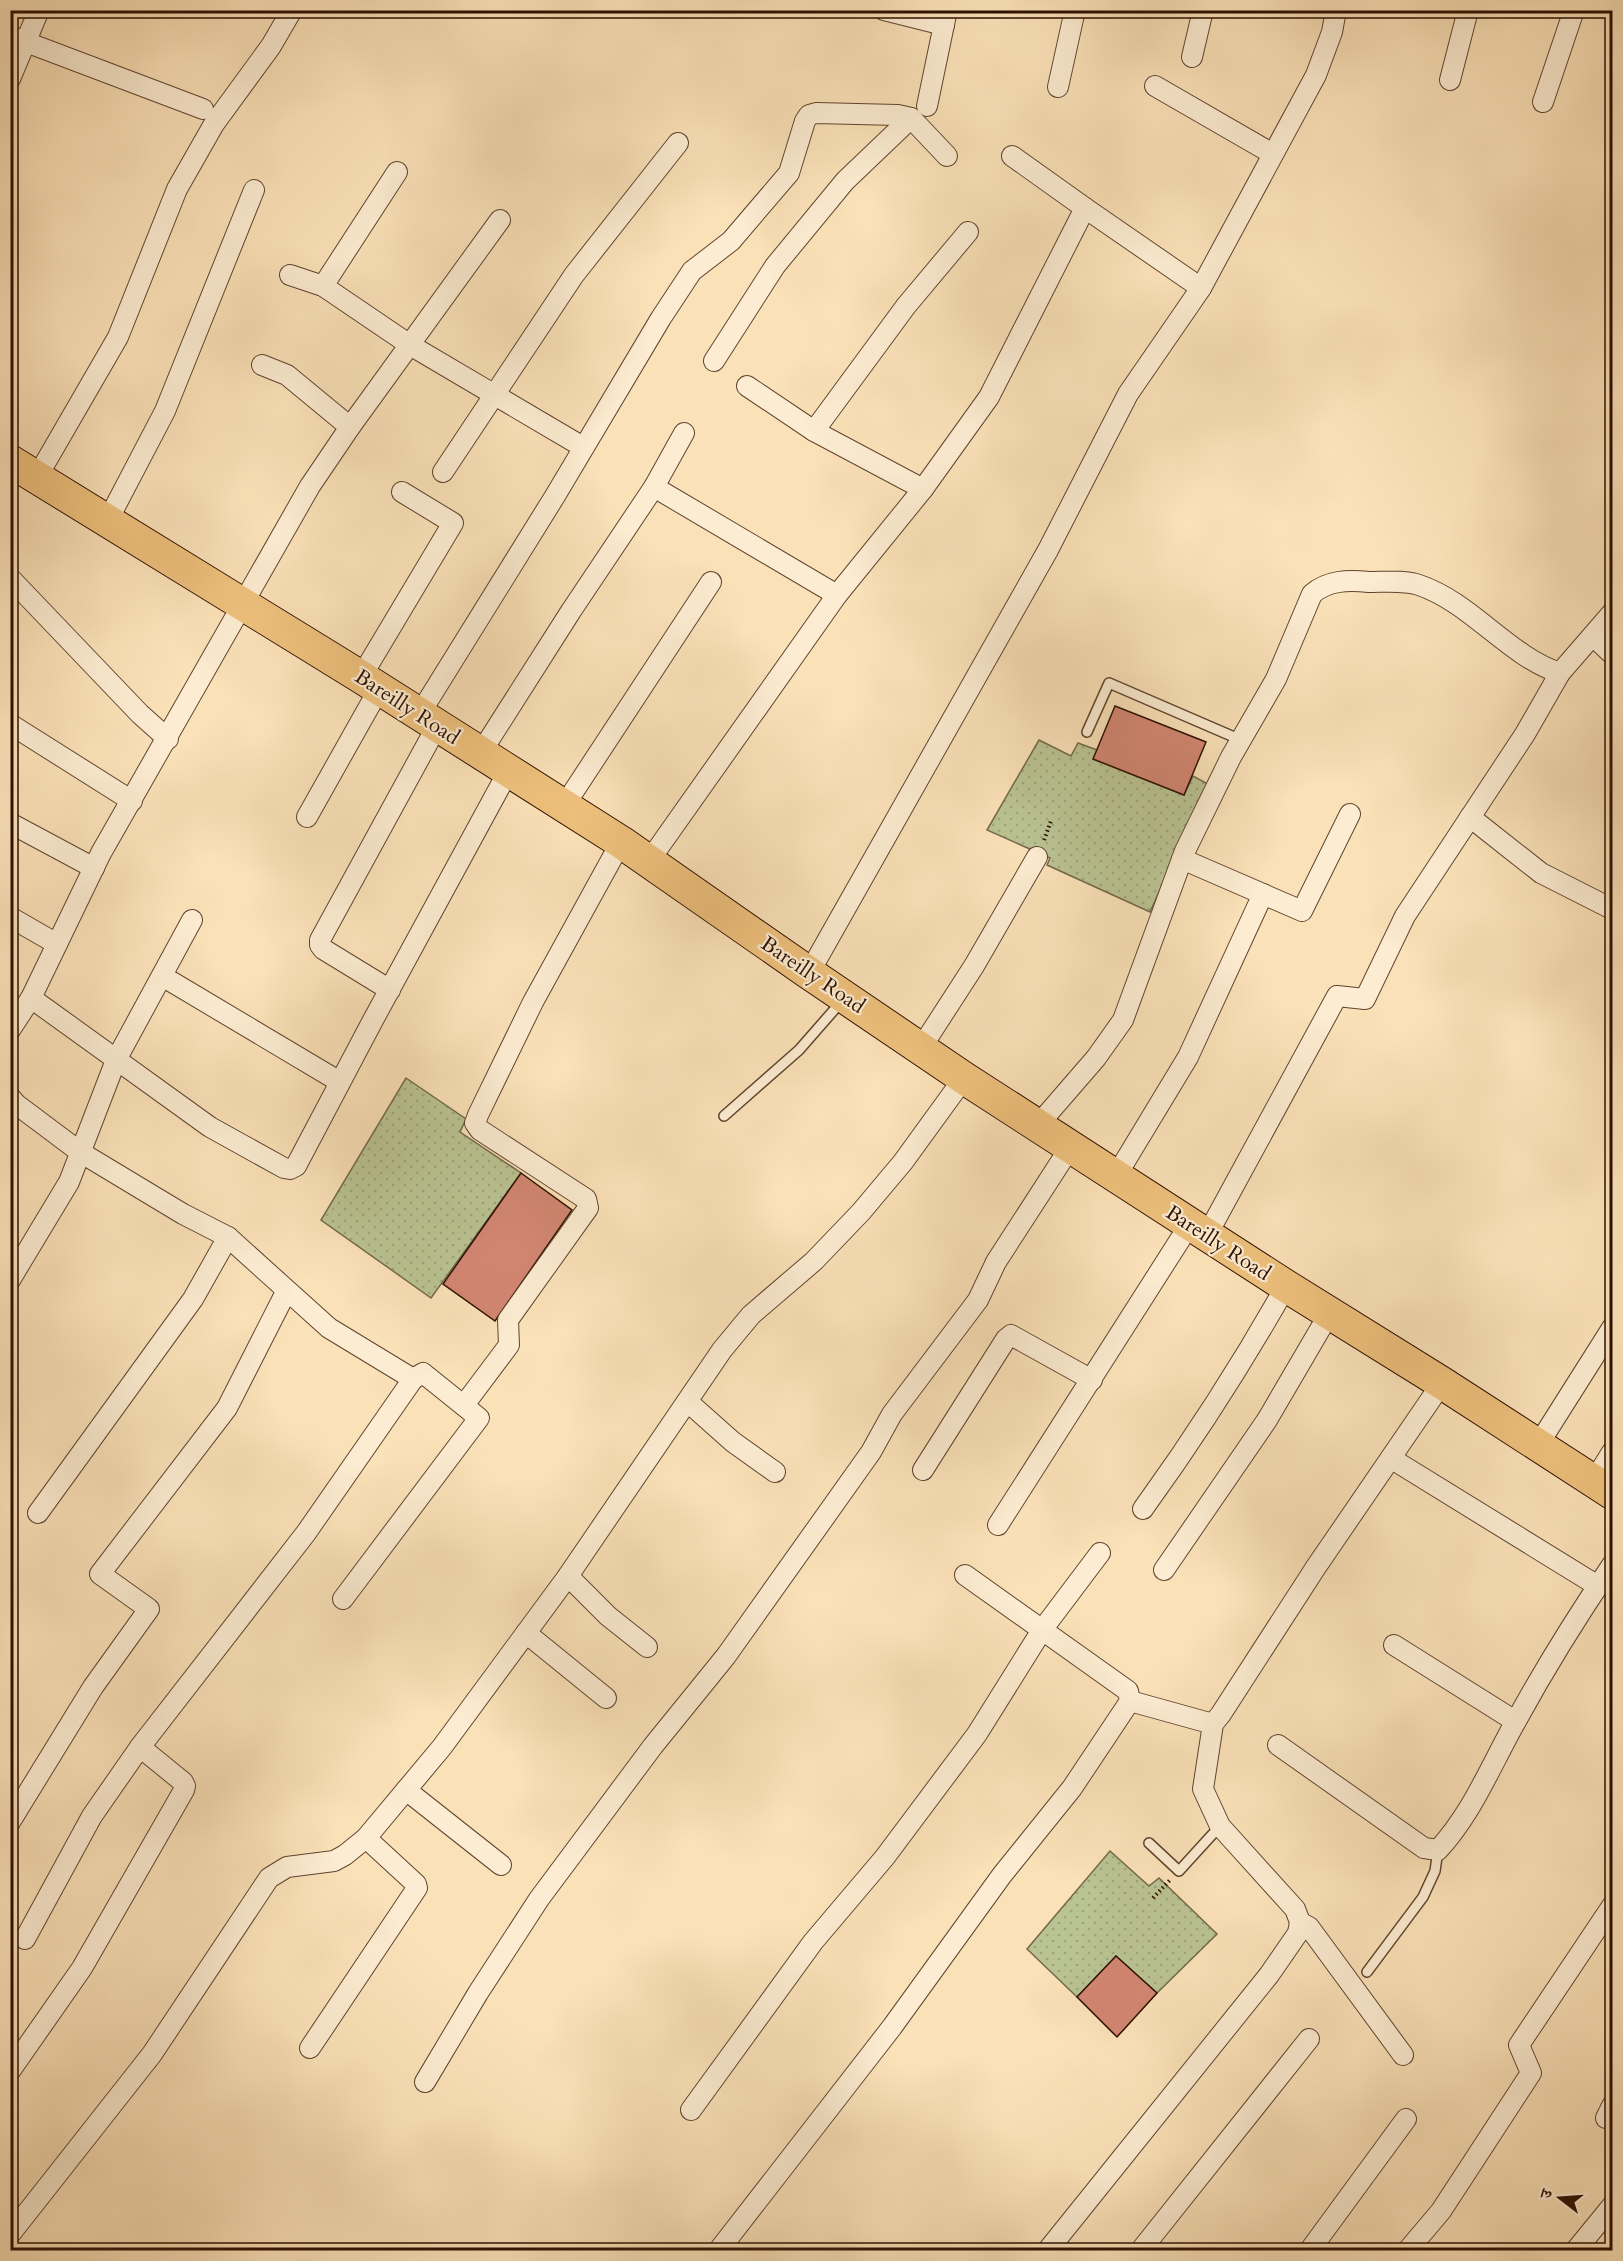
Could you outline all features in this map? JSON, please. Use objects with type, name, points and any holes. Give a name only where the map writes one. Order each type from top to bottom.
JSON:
[{"type":"highway","name":"Bareilly Road","points":[[10,461],[244,604],[621,842],[964,1078],[1329,1314],[1442,1383],[1603,1487]]},
{"type":"street","points":[[10,79],[18,39],[39,10]]},
{"type":"street","points":[[37,477],[118,337],[177,189],[214,124],[271,46],[292,10]]},
{"type":"street","points":[[714,362],[775,266],[845,181],[919,112],[945,18],[884,10]]},
{"type":"street","points":[[1058,87],[1075,10]]},
{"type":"street","points":[[1192,57],[1203,10]]},
{"type":"street","points":[[809,973],[1048,550],[1128,394],[1201,288],[1316,75],[1332,32],[1336,10]]},
{"type":"street","points":[[1450,80],[1468,10]]},
{"type":"street","points":[[1543,102],[1574,10]]},
{"type":"street","points":[[18,39],[203,109]]},
{"type":"street","points":[[1155,86],[1273,154]]},
{"type":"street","points":[[919,112],[947,156]]},
{"type":"street","points":[[390,990],[323,949],[320,940],[428,721],[583,447],[692,270],[731,241],[789,173],[804,121],[809,115],[816,113],[898,115],[919,112]]},
{"type":"street","points":[[442,472],[574,275],[678,142]]},
{"type":"street","points":[[1012,156],[1201,288]]},
{"type":"street","points":[[323,286],[397,172]]},
{"type":"street","points":[[108,520],[165,411],[254,190]]},
{"type":"street","points":[[649,861],[837,595],[923,489],[989,397],[1085,208]]},
{"type":"street","points":[[13,1020],[30,998],[94,868],[310,486],[500,220]]},
{"type":"street","points":[[814,431],[906,306],[968,232]]},
{"type":"street","points":[[290,275],[323,286],[410,345],[583,447]]},
{"type":"street","points":[[262,365],[287,375],[350,427]]},
{"type":"street","points":[[747,387],[814,431],[923,489]]},
{"type":"street","points":[[480,754],[565,620],[654,487],[684,433]]},
{"type":"street","points":[[654,487],[837,595]]},
{"type":"street","points":[[306,817],[370,683],[453,523],[402,492]]},
{"type":"street","points":[[10,578],[140,714],[168,739]]},
{"type":"street","points":[[1038,1125],[1096,1058],[1124,1020],[1182,859],[1241,740],[1276,679],[1312,594],[1321,586],[1357,581],[1418,584],[1444,597],[1541,667],[1560,673]]},
{"type":"street","points":[[564,806],[711,582]]},
{"type":"street","points":[[998,1525],[1092,1380],[1198,1230],[1337,996],[1365,999],[1405,916],[1525,734],[1560,673],[1612,613]]},
{"type":"street","points":[[1593,636],[1612,654]]},
{"type":"street","points":[[10,724],[132,801]]},
{"type":"street","points":[[30,998],[210,1126],[290,1170],[296,1166],[509,770]]},
{"type":"street","points":[[1182,859],[1302,911],[1350,814]]},
{"type":"street","points":[[1470,817],[1540,873],[1612,909]]},
{"type":"street","points":[[10,823],[94,868]]},
{"type":"street","points":[[464,1405],[508,1345],[508,1320],[588,1208],[586,1199],[480,1130],[475,1123],[533,1002],[621,842]]},
{"type":"street","points":[[921,1048],[974,966],[1037,857]]},
{"type":"street","points":[[1116,1176],[1188,1057],[1263,894]]},
{"type":"street","points":[[10,917],[57,944]]},
{"type":"street","points":[[10,1280],[69,1182],[116,1060],[192,920]]},
{"type":"street","points":[[162,976],[340,1082]]},
{"type":"street","points":[[11,2233],[152,2055],[269,1878],[287,1867],[334,1861],[345,1856],[366,1838],[442,1747],[568,1576],[722,1350],[751,1315],[813,1261],[861,1212],[903,1162],[964,1078]]},
{"type":"street","points":[[12,1104],[80,1152],[183,1214],[228,1237],[286,1292],[330,1328],[413,1379]]},
{"type":"street","points":[[425,2082],[539,1899],[653,1746],[726,1656],[871,1452],[892,1414],[978,1300],[996,1262],[1071,1146]]},
{"type":"street","points":[[38,1513],[193,1299],[228,1237]]},
{"type":"street","points":[[1143,1509],[1197,1433],[1248,1353],[1286,1286]]},
{"type":"street","points":[[10,1822],[93,1687],[150,1609],[100,1574],[227,1408],[286,1292]]},
{"type":"street","points":[[1164,1570],[1267,1420],[1329,1314]]},
{"type":"street","points":[[1538,1445],[1612,1328]]},
{"type":"street","points":[[923,1470],[1006,1339],[1011,1335],[1092,1380]]},
{"type":"street","points":[[24,1940],[92,1816],[140,1747],[306,1533],[413,1379],[423,1373],[479,1418],[343,1599]]},
{"type":"street","points":[[1048,2250],[1269,1975],[1298,1933],[1300,1922],[1295,1909],[1221,1826],[1203,1789],[1213,1724],[1316,1567],[1442,1383]]},
{"type":"street","points":[[688,1402],[734,1442],[775,1472]]},
{"type":"street","points":[[1603,1487],[1612,1452]]},
{"type":"street","points":[[1392,1459],[1598,1586]]},
{"type":"street","points":[[691,2110],[806,1951],[885,1857],[977,1734],[1042,1630],[1100,1553]]},
{"type":"street","points":[[1278,1745],[1424,1848],[1438,1850],[1456,1830],[1486,1780],[1515,1722],[1612,1565]]},
{"type":"street","points":[[718,2250],[892,2027],[1002,1875],[1072,1788],[1130,1701],[1128,1691],[965,1575]]},
{"type":"street","points":[[568,1576],[608,1616],[647,1647]]},
{"type":"street","points":[[526,1632],[606,1698]]},
{"type":"street","points":[[1394,1645],[1515,1722]]},
{"type":"street","points":[[1130,1701],[1213,1724]]},
{"type":"street","points":[[10,2071],[82,1968],[184,1790],[183,1782],[140,1747]]},
{"type":"street","points":[[406,1790],[501,1865]]},
{"type":"street","points":[[310,2048],[416,1893],[416,1884],[366,1838]]},
{"type":"street","points":[[1408,2250],[1441,2211],[1531,2073],[1519,2045],[1612,1906]]},
{"type":"street","points":[[1300,1922],[1309,1927],[1403,2055]]},
{"type":"street","points":[[1141,2250],[1309,2039]]},
{"type":"street","points":[[1310,2250],[1406,2119]]},
{"type":"street","points":[[1576,2250],[1612,2205]]},
{"type":"lane","points":[[1087,732],[1109,683],[1241,740]]},
{"type":"lane","points":[[724,1116],[800,1050],[845,998]]},
{"type":"lane","points":[[1149,1843],[1179,1871],[1221,1826]]},
{"type":"lane","points":[[1367,1972],[1423,1897],[1436,1871],[1438,1850]]},
{"type":"path","points":[[1153,1898],[1179,1871]]},
{"type":"green space","points":[[1039,740],[1071,756],[1078,743],[1097,750],[1093,759],[1184,795],[1193,776],[1208,784],[1150,912],[1047,865],[1050,858],[987,830]]},
{"type":"green space","points":[[406,1078],[466,1119],[460,1132],[521,1173],[431,1298],[321,1220]]},
{"type":"green space","points":[[1110,1851],[1149,1886],[1159,1878],[1217,1934],[1157,1993],[1116,1956],[1077,1997],[1027,1949]]},
{"type":"building","points":[[1115,706],[1206,742],[1184,795],[1093,759]]},
{"type":"building","points":[[521,1173],[572,1210],[495,1321],[443,1284]]},
{"type":"building","points":[[1116,1956],[1157,1993],[1117,2037],[1077,1997]]}]
